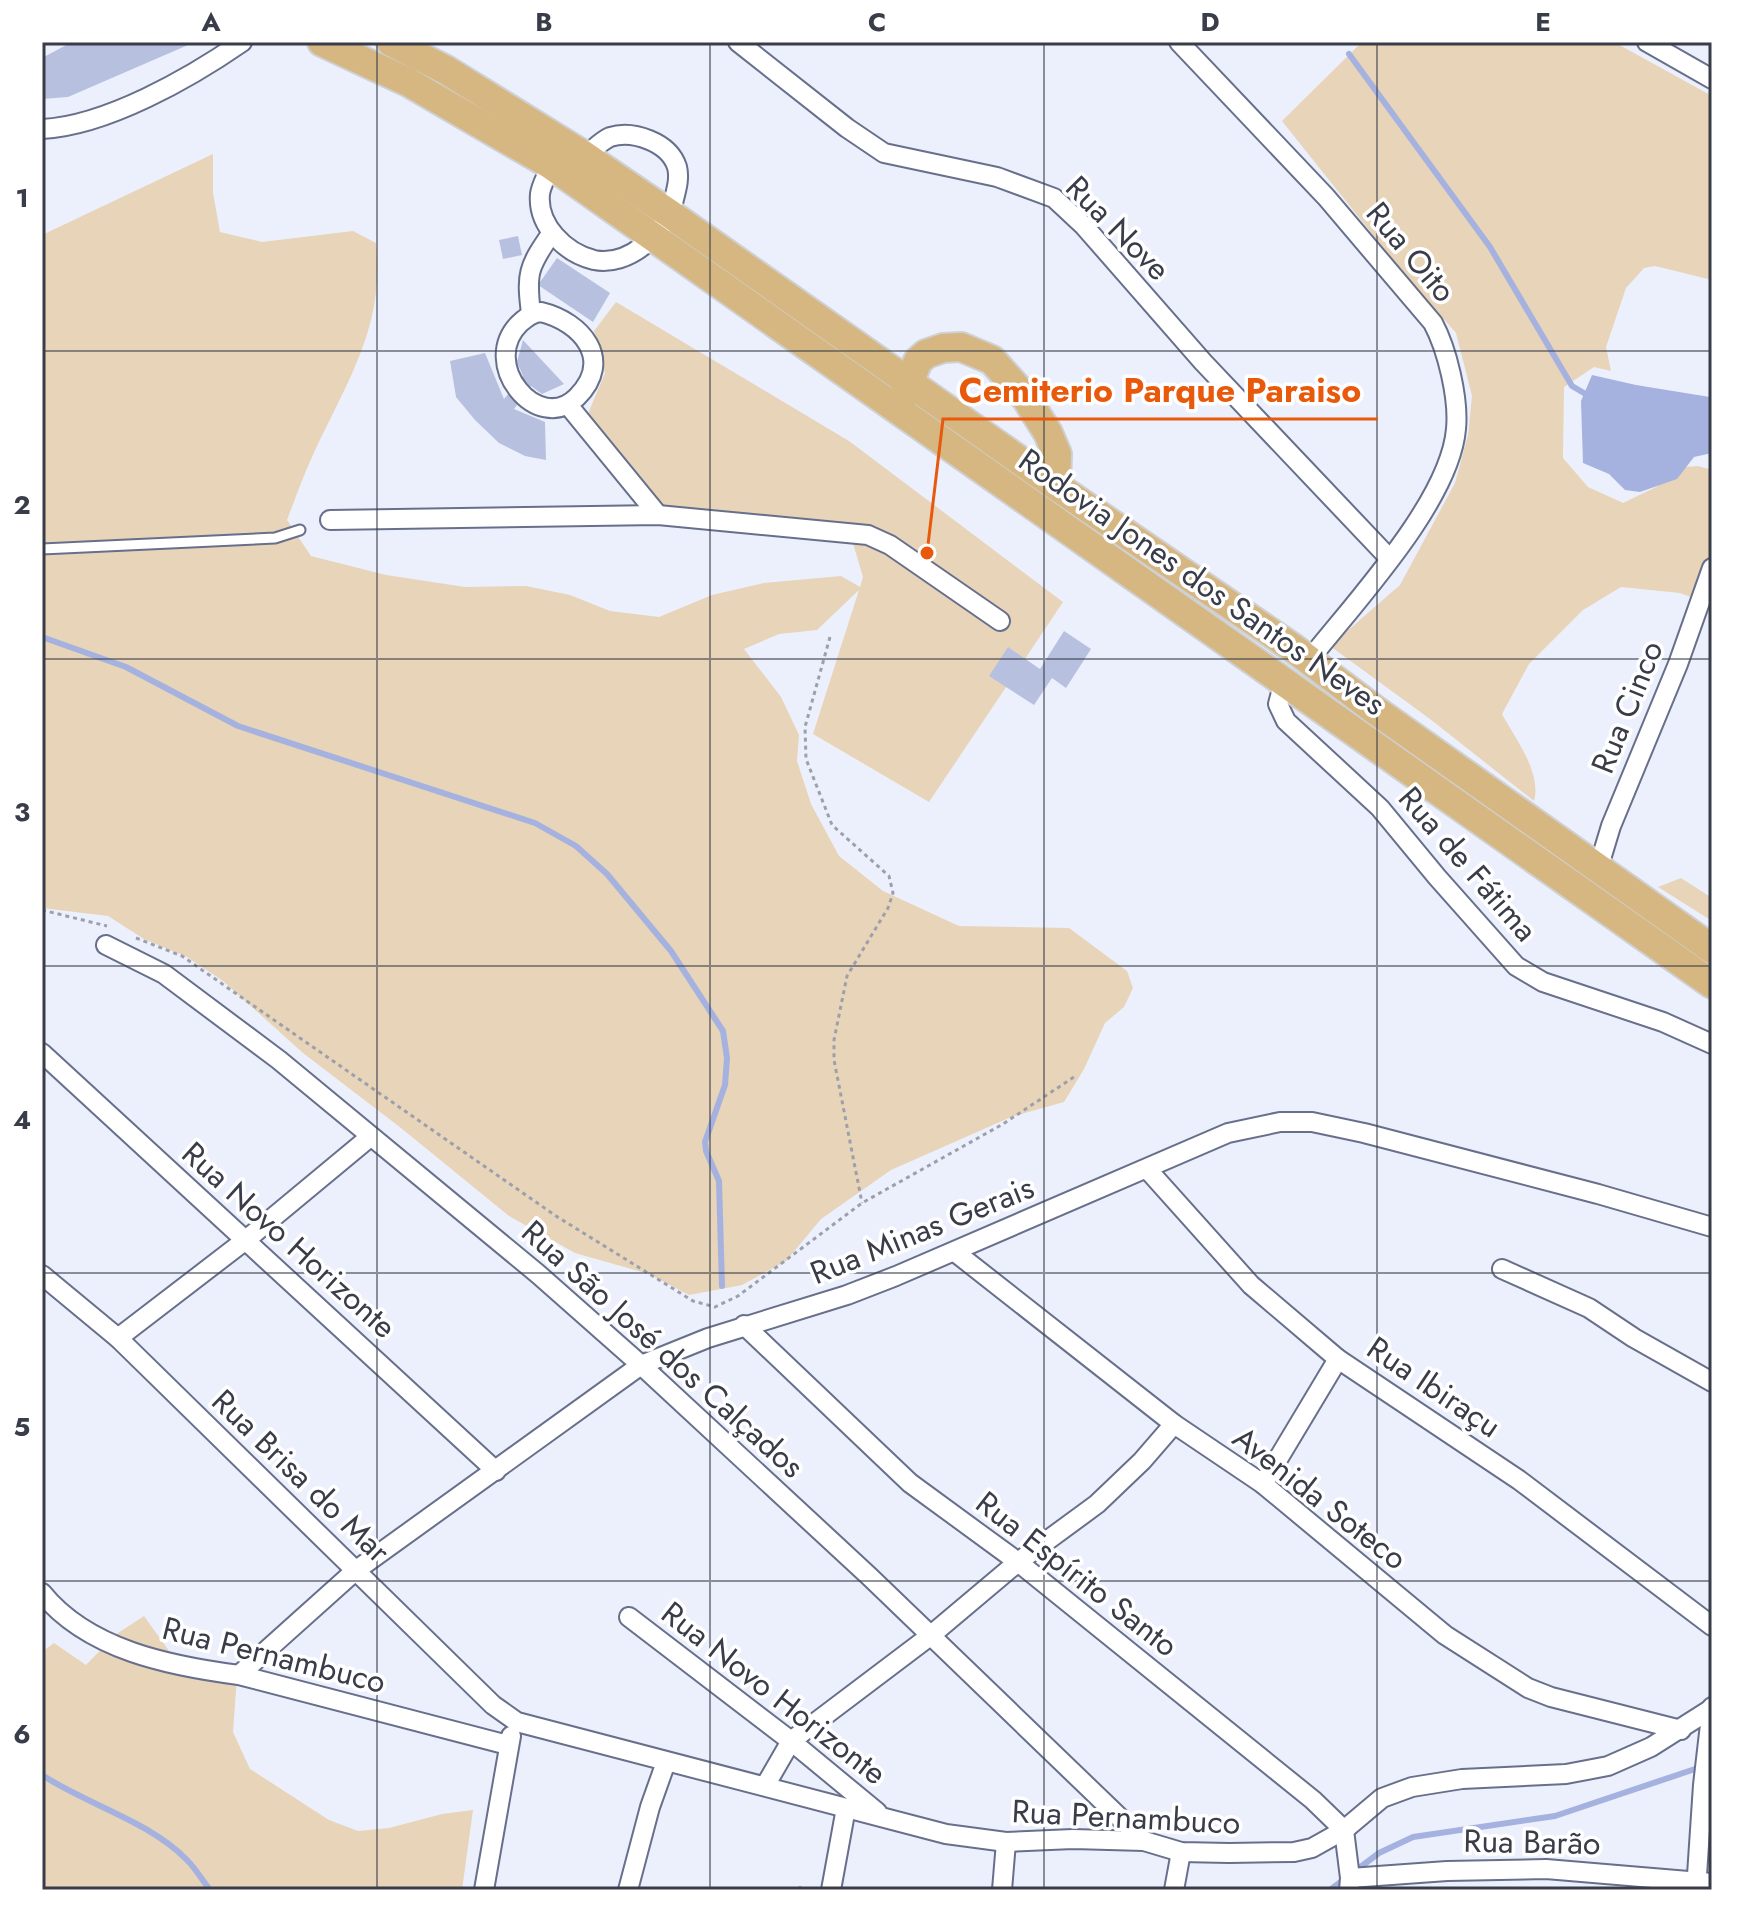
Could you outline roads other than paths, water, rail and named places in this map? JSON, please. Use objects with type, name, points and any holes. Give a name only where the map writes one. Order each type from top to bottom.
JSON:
[{"type":"main road","name":"Rodovia Jones dos Santos Neves","points":[[322,42],[408,82],[551,165],[1712,984]]},
{"type":"main road","name":"Rodovia Jones dos Santos Neves","points":[[391,42],[446,70],[585,156],[670,214],[1056,486],[1310,659],[1375,710],[1712,949]]},
{"type":"main road","points":[[899,410],[908,381],[918,361],[926,354],[943,348],[961,347],[992,360],[1026,398],[1048,433],[1057,454],[1056,486]]},
{"type":"street","points":[[42,129],[74,126],[124,107],[212,63],[242,42]]},
{"type":"street","name":"Rua Nove","points":[[738,42],[785,82],[884,153],[997,177],[1054,198],[1093,237],[1203,362],[1389,558]]},
{"type":"street","name":"Rua Oito","points":[[1179,42],[1326,197],[1433,323],[1442,339],[1453,389],[1457,428],[1449,461],[1435,491],[1389,558],[1310,659]]},
{"type":"street","points":[[1647,42],[1712,79]]},
{"type":"street","points":[[551,165],[540,193],[542,216],[551,234],[573,250],[596,260],[616,258],[653,239],[670,214],[679,173],[675,161],[660,146],[632,135],[606,138],[585,156]]},
{"type":"street","points":[[531,313],[527,282],[529,273],[551,234]]},
{"type":"street","points":[[541,312],[562,319],[585,337],[590,347],[594,357],[590,376],[582,392],[568,405],[553,408],[531,402],[510,379],[505,358],[509,337],[531,313],[541,312]]},
{"type":"street","points":[[568,405],[658,515]]},
{"type":"street","points":[[330,520],[658,515],[868,535],[890,545],[1000,621]]},
{"type":"street","name":"Rua Cinco","points":[[1598,869],[1611,826],[1678,664],[1712,568]]},
{"type":"street","name":"Rua de Fátima","points":[[1284,681],[1278,704],[1286,721],[1380,808],[1516,966],[1543,982],[1663,1022],[1712,1044]]},
{"type":"street","name":"Rua São José dos Calçados","points":[[111,937],[279,1060],[538,1274],[870,1577],[1144,1841]]},
{"type":"street","name":"Rua Novo Horizonte","points":[[42,1053],[496,1471]]},
{"type":"street","name":"Rua Minas Gerais","points":[[239,1675],[355,1571],[641,1365],[744,1325],[847,1295],[1148,1170],[1228,1133],[1280,1122],[1312,1122],[1598,1194],[1712,1227]]},
{"type":"street","points":[[118,1338],[247,1239],[370,1137]]},
{"type":"street","name":"Rua Ibiraçu","points":[[1148,1170],[1251,1285],[1338,1359],[1519,1480],[1712,1626]]},
{"type":"street","name":"Avenida Soteco","points":[[955,1252],[1174,1424],[1263,1484],[1445,1635],[1528,1688],[1551,1697],[1681,1730]]},
{"type":"street","points":[[1502,1269],[1589,1308],[1634,1338],[1712,1382]]},
{"type":"street","name":"Rua Brisa do Mar","points":[[42,1275],[118,1338],[493,1705],[517,1722]]},
{"type":"street","name":"Rua Espírito Santo","points":[[744,1325],[910,1483],[1018,1562],[1313,1800],[1344,1830]]},
{"type":"street","points":[[1263,1484],[1338,1359]]},
{"type":"street","points":[[765,1786],[791,1741],[930,1636],[1018,1562],[1120,1484],[1174,1424]]},
{"type":"street","name":"Rua Pernambuco","points":[[42,1593],[74,1623],[116,1646],[197,1670],[239,1675],[508,1745]]},
{"type":"street","name":"Rua Novo Horizonte","points":[[629,1617],[791,1741],[882,1816]]},
{"type":"street","name":"Rua Pernambuco","points":[[517,1722],[946,1834],[1006,1842],[1073,1839],[1144,1841],[1181,1852],[1294,1852],[1324,1843],[1344,1830],[1372,1804],[1400,1791],[1462,1779],[1581,1772],[1620,1761],[1681,1730],[1712,1708]]},
{"type":"street","name":"Rua Pernambuco","points":[[1702,1885],[1703,1785],[1712,1708]]},
{"type":"street","points":[[484,1890],[508,1745],[517,1722]]},
{"type":"street","points":[[628,1890],[650,1807],[666,1762]]},
{"type":"street","points":[[831,1890],[846,1808]]},
{"type":"street","points":[[1344,1830],[1350,1884]]},
{"type":"street","points":[[1002,1890],[1006,1842]]},
{"type":"street","points":[[1174,1890],[1181,1852]]},
{"type":"street","name":"Rua Barão","points":[[1350,1884],[1376,1883],[1447,1871],[1546,1869],[1702,1885]]},
{"type":"lane","points":[[42,549],[275,538],[300,530]]},
{"type":"water","points":[[1592,375],[1710,397],[1712,453],[1694,457],[1677,479],[1640,492],[1625,490],[1609,474],[1583,463],[1581,401]]},
{"type":"waterway","points":[[1349,54],[1490,247],[1572,386],[1589,396]]},
{"type":"waterway","points":[[42,637],[126,667],[238,726],[535,823],[576,846],[607,874],[671,951],[723,1031],[727,1058],[725,1085],[705,1142],[719,1181],[722,1286]]},
{"type":"waterway","points":[[1330,1890],[1379,1853],[1413,1837],[1555,1816],[1701,1767]]},
{"type":"waterway","points":[[42,1775],[155,1834],[187,1860],[210,1890]]},
{"type":"place","name":"Cemiterio Parque Paraiso","points":[[927,553]]}]
